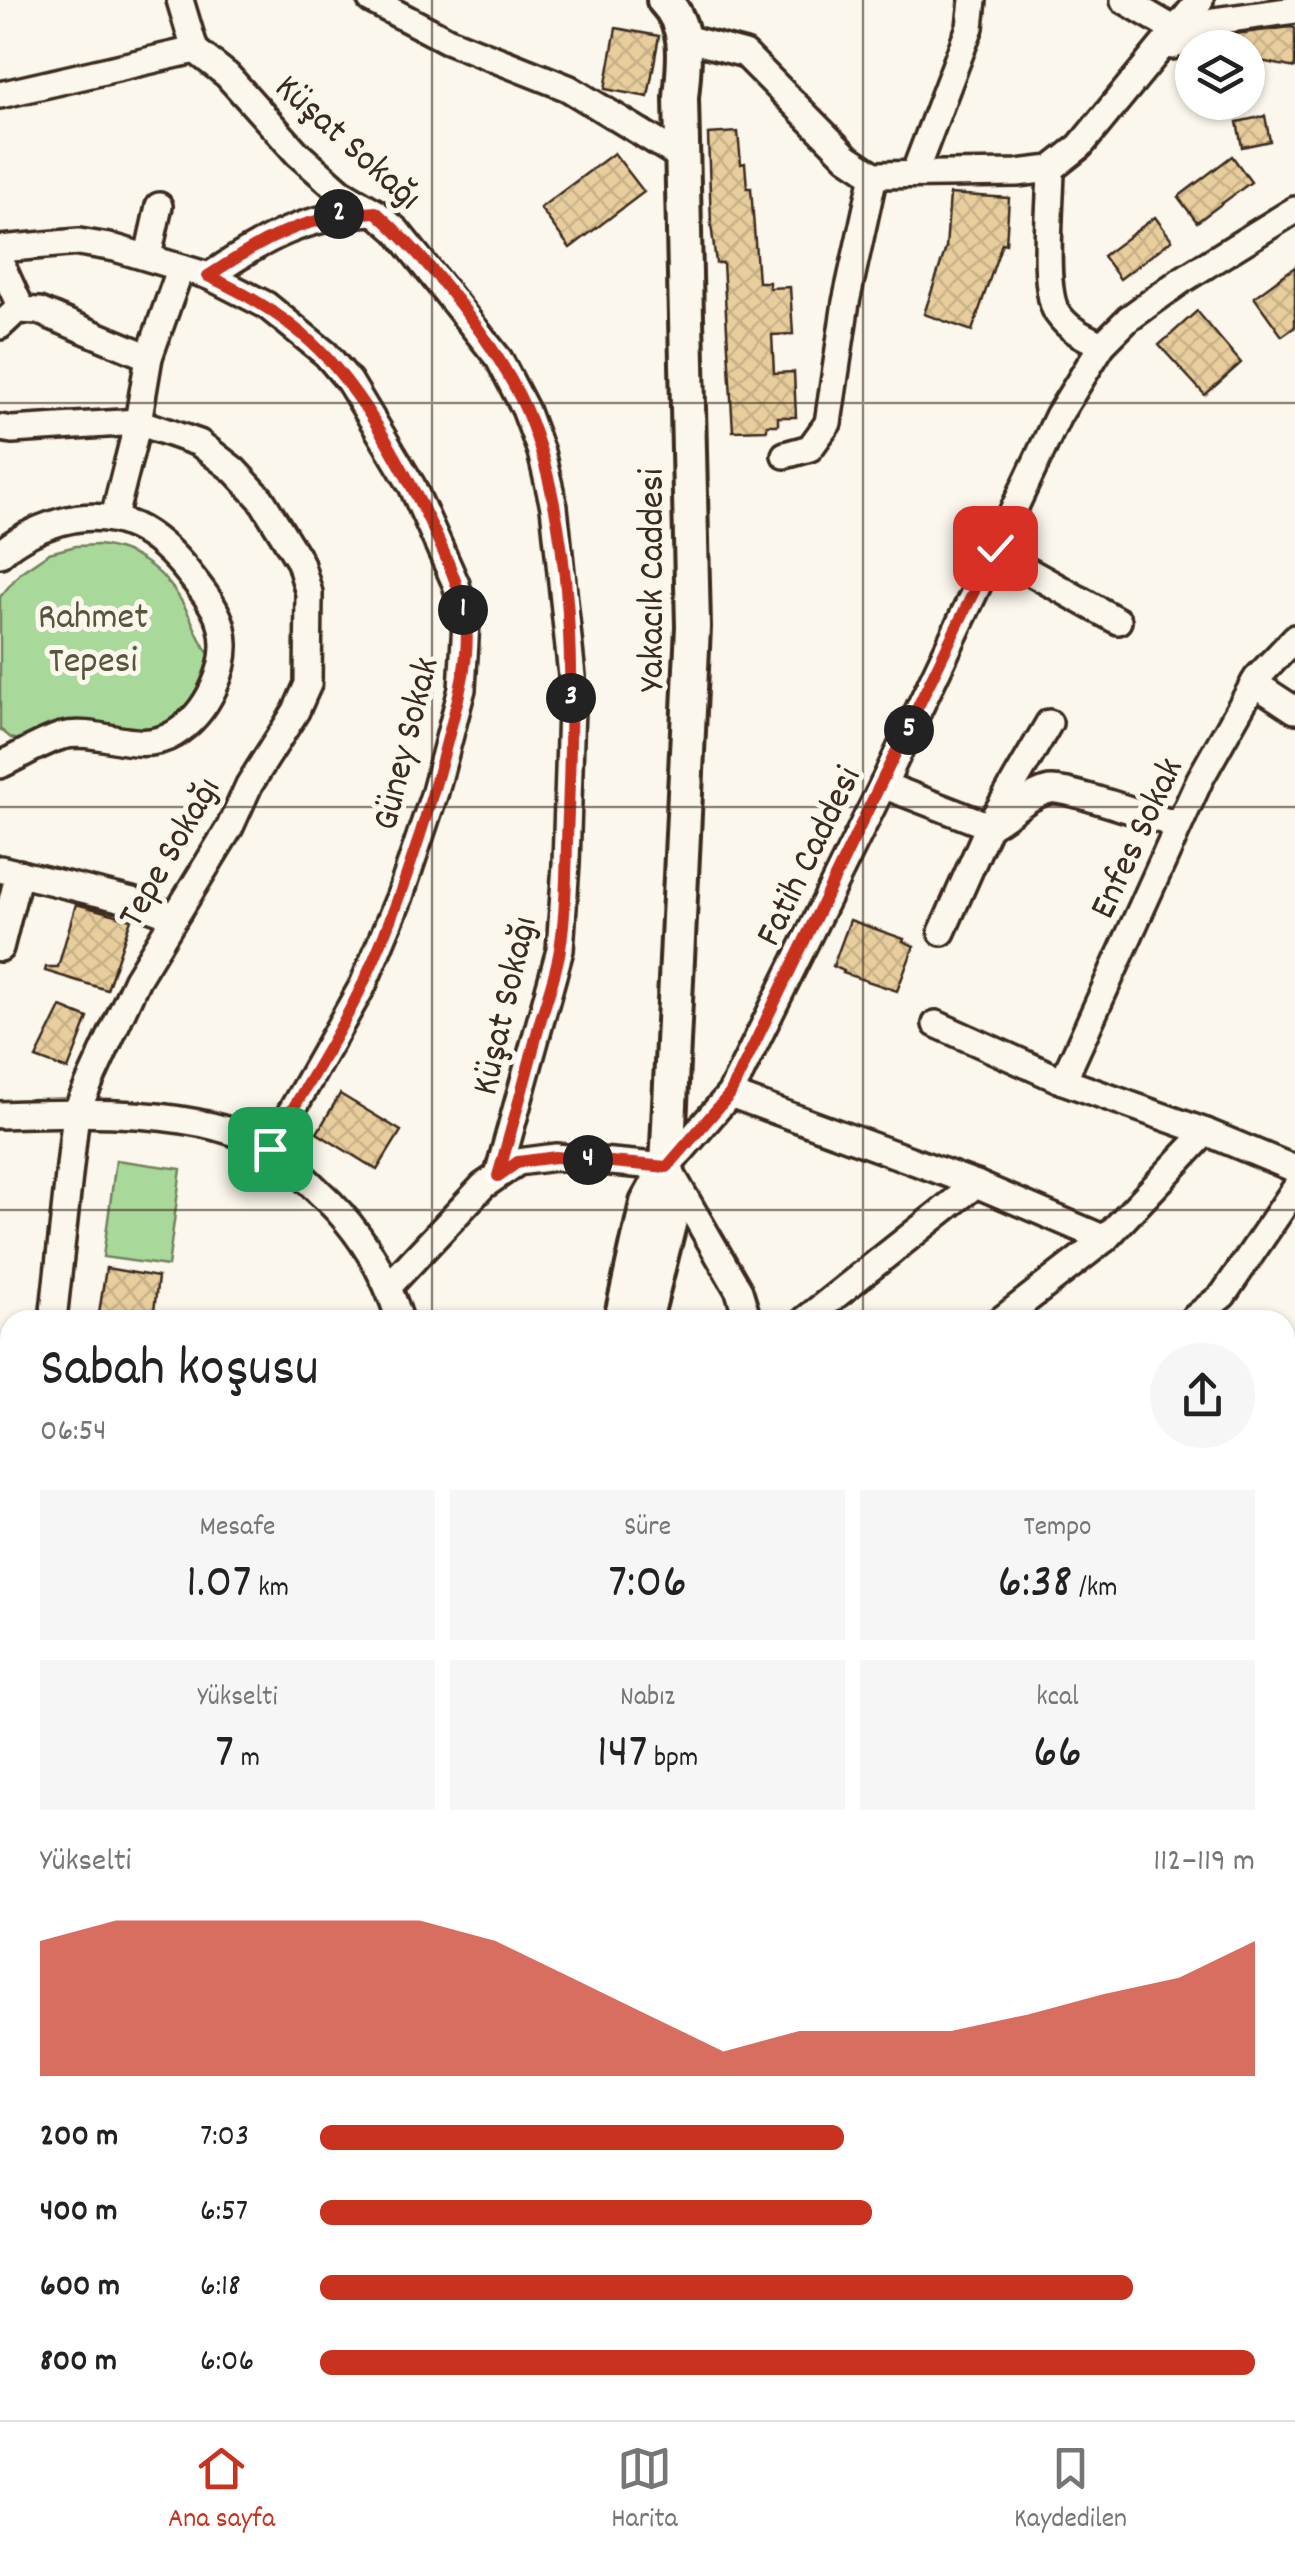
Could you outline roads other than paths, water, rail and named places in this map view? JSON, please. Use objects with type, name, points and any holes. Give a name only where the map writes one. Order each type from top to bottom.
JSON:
[{"type":"main road","points":[[664,0],[674,10],[685,38]]},
{"type":"main road","name":"Yakacık Caddesi","points":[[648,1310],[673,1208],[667,1167],[694,627],[681,98],[685,38]]},
{"type":"main road","name":"Yakacık Caddesi","points":[[623,1310],[648,1203],[667,1167]]},
{"type":"street","points":[[0,94],[195,50],[180,0]]},
{"type":"street","points":[[372,0],[447,40],[568,88],[586,112],[684,158]]},
{"type":"street","points":[[914,174],[970,27],[974,0]]},
{"type":"street","points":[[1124,0],[1176,30],[1200,0]]},
{"type":"street","points":[[1228,0],[1241,11],[1267,6],[1295,10]]},
{"type":"street","points":[[1159,54],[1214,20],[1267,6]]},
{"type":"street","points":[[685,38],[745,54],[847,157],[874,175],[1017,173],[1051,168],[1080,146],[1175,31]]},
{"type":"street","name":"Küşat Sokağı","points":[[195,50],[228,76],[298,154],[341,192],[376,212],[397,231],[500,360],[541,452],[554,507],[572,676],[560,950],[498,1176]]},
{"type":"street","points":[[1051,168],[1051,299],[1055,311],[1070,328],[1102,346]]},
{"type":"street","points":[[785,455],[810,448],[828,423],[846,302],[874,175]]},
{"type":"street","points":[[148,256],[159,206]]},
{"type":"street","name":"Fatih Caddesi","points":[[667,1167],[730,1094],[883,785],[1058,416],[1102,346],[1128,320],[1182,280],[1295,210]]},
{"type":"street","points":[[208,276],[265,238],[334,214],[376,212]]},
{"type":"street","name":"Güney Sokak","points":[[0,248],[79,242],[148,256],[180,270],[208,276],[266,304],[326,354],[350,381],[412,486],[456,584],[466,622],[462,689],[435,792],[400,896],[362,985],[270,1149]]},
{"type":"street","points":[[0,262],[21,308]]},
{"type":"street","points":[[114,517],[138,422],[149,356],[180,270]]},
{"type":"street","points":[[21,308],[39,311],[149,356]]},
{"type":"street","points":[[0,326],[21,308]]},
{"type":"street","points":[[1,430],[138,422]]},
{"type":"street","name":"Tepe Sokağı","points":[[54,1310],[76,1112],[117,1019],[174,916],[230,827],[308,684],[309,593],[300,562],[261,499],[234,470],[199,442],[138,422]]},
{"type":"street","points":[[0,554],[13,541],[52,525],[74,518],[114,517],[148,534],[179,560],[222,627],[223,658],[214,689],[176,733],[154,743],[64,736],[0,766]]},
{"type":"street","points":[[995,548],[1021,567],[1118,621]]},
{"type":"street","name":"Enfes Sokak","points":[[1063,1081],[1178,825],[1254,682],[1295,638]]},
{"type":"street","points":[[1254,682],[1295,710]]},
{"type":"street","points":[[942,932],[989,826],[1049,723]]},
{"type":"street","points":[[883,785],[989,826],[1013,814],[1029,799],[1053,789],[1178,825]]},
{"type":"street","points":[[0,948],[9,871],[132,901],[174,916]]},
{"type":"street","points":[[936,1024],[1063,1081],[1206,1132],[1295,1169]]},
{"type":"street","points":[[730,1094],[976,1184],[1105,1239]]},
{"type":"street","points":[[0,1115],[76,1112],[191,1124],[229,1132],[270,1149],[337,1209],[370,1250],[397,1310]]},
{"type":"street","points":[[1014,1310],[1105,1239],[1206,1132]]},
{"type":"street","points":[[389,1286],[424,1252],[446,1222],[498,1176],[518,1162],[556,1157],[667,1167],[739,1292],[745,1310]]},
{"type":"street","points":[[818,1310],[976,1184]]},
{"type":"street","points":[[1204,1310],[1223,1295],[1295,1189]]},
{"type":"park label","name":"Rahmet Tepesi","points":[[93,636]]}]
